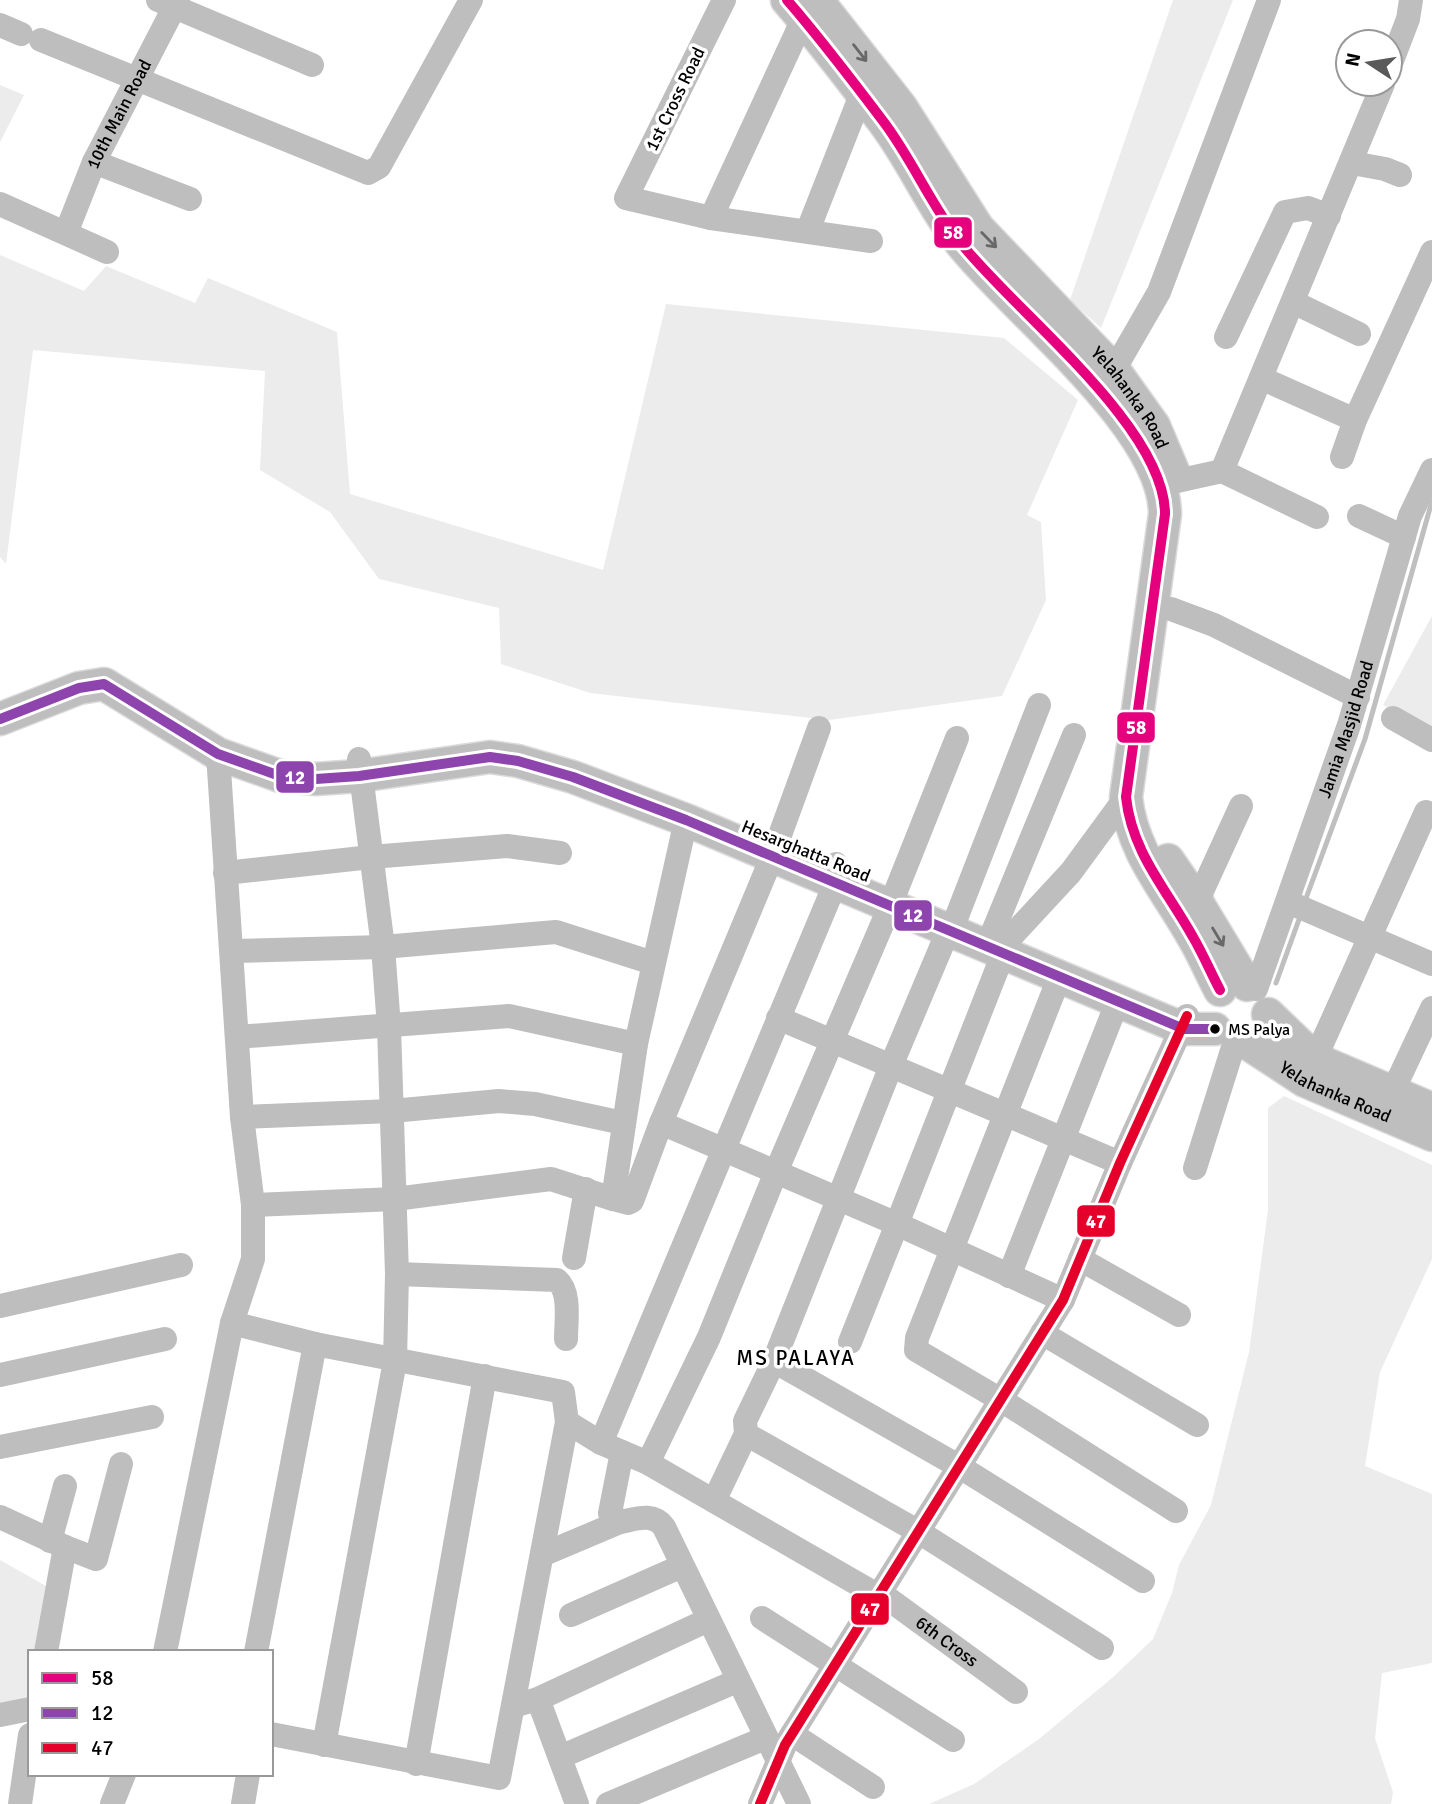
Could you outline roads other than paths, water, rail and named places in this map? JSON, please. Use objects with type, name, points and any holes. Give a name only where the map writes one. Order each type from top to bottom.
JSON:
[{"type":"main road","name":"Yelahanka Road","points":[[812,5],[901,107],[978,228],[1105,378],[1162,484],[1165,499],[1126,797],[1129,822],[1138,849],[1193,937],[1227,1015],[1306,1081],[1432,1135]]},
{"type":"main road","name":"Yelahanka Road","points":[[812,5],[861,95],[883,121],[960,242],[1154,426],[1177,481],[1184,515],[1146,794],[1150,825],[1166,858],[1197,902],[1227,1015],[1315,1059],[1432,1108]]},
{"type":"main road","name":"Hesarghatta Road","points":[[0,698],[65,672],[108,667],[120,670],[261,753],[316,764],[359,767],[490,757],[518,761],[573,777],[686,821],[775,848]]},
{"type":"main road","name":"Hesarghatta Road","points":[[0,719],[79,688],[104,684],[218,754],[280,776],[317,779],[491,738],[514,740],[562,754],[775,848],[1001,943],[1227,1015]]},
{"type":"main road","name":"Hesarghatta Road","points":[[1001,943],[1059,978],[1117,1003],[1227,1015]]},
{"type":"street","points":[[21,33],[368,173],[379,167],[471,0]]},
{"type":"street","name":"1st Cross Road","points":[[711,218],[626,198],[724,0]]},
{"type":"street","points":[[1105,378],[1159,292],[1269,0]]},
{"type":"street","points":[[1404,29],[1410,0]]},
{"type":"street","points":[[170,2],[312,65]]},
{"type":"street","name":"10th Main Road","points":[[66,233],[94,162],[137,80],[170,2]]},
{"type":"street","points":[[812,5],[711,218],[808,230],[871,242]]},
{"type":"street","points":[[808,230],[861,95]]},
{"type":"street","points":[[1222,471],[1378,98]]},
{"type":"street","points":[[94,162],[190,199]]},
{"type":"street","points":[[1352,163],[1385,169],[1400,175]]},
{"type":"street","points":[[0,204],[107,252]]},
{"type":"street","points":[[1226,337],[1285,212],[1308,208],[1329,216]]},
{"type":"street","points":[[1342,457],[1355,420],[1432,252]]},
{"type":"street","points":[[1293,302],[1359,334]]},
{"type":"street","points":[[1261,378],[1355,420]]},
{"type":"street","name":"Jamia Masjid Road","points":[[1227,1015],[1298,906],[1410,516],[1432,470]]},
{"type":"street","points":[[1177,481],[1222,471],[1317,517]]},
{"type":"street","points":[[1359,516],[1404,537]]},
{"type":"street","points":[[1171,609],[1214,625],[1358,697]]},
{"type":"street","points":[[714,1501],[746,1434],[745,1421],[774,1361],[1039,705]]},
{"type":"street","points":[[1394,718],[1432,740]]},
{"type":"street","points":[[253,1205],[395,1199],[551,1180],[628,1203],[632,1201],[661,1123],[775,848],[819,728]]},
{"type":"street","points":[[850,1342],[949,1090],[1074,735]]},
{"type":"street","points":[[648,1464],[709,1337],[776,1172],[894,897],[957,738]]},
{"type":"street","points":[[165,1650],[232,1323],[252,1268],[253,1205],[242,1117],[218,754]]},
{"type":"street","points":[[324,1745],[395,1361],[397,1274],[389,1027],[383,947],[359,767]]},
{"type":"street","points":[[1001,943],[1071,872],[1126,797]]},
{"type":"street","points":[[1197,902],[1241,806]]},
{"type":"street","points":[[1315,1059],[1426,812]]},
{"type":"street","points":[[613,1199],[636,1044],[686,821]]},
{"type":"street","points":[[225,873],[507,846],[560,853]]},
{"type":"street","points":[[620,1522],[610,1513],[612,1448],[722,1150],[836,874]]},
{"type":"street","points":[[1298,906],[1432,964]]},
{"type":"street","points":[[233,951],[383,947],[555,932],[653,963]]},
{"type":"street","points":[[1059,978],[949,1249],[916,1338],[916,1350],[1001,1400],[1176,1511]]},
{"type":"street","points":[[1009,1276],[1117,1003]]},
{"type":"street","points":[[1393,1091],[1432,1008]]},
{"type":"street","points":[[760,1804],[792,1734],[834,1664],[1063,1300],[1120,1163],[1227,1015]]},
{"type":"street","points":[[1195,1168],[1227,1015]]},
{"type":"street","points":[[237,1037],[509,1016],[636,1044]]},
{"type":"street","points":[[778,1018],[1120,1163]]},
{"type":"street","points":[[242,1117],[392,1111],[499,1101],[535,1104],[623,1123]]},
{"type":"street","points":[[661,1123],[897,1224],[1063,1300]]},
{"type":"street","points":[[574,1258],[586,1189]]},
{"type":"street","points":[[1080,1259],[1179,1315]]},
{"type":"street","points":[[0,1306],[181,1265]]},
{"type":"street","points":[[397,1274],[557,1280],[564,1286],[566,1339]]},
{"type":"street","points":[[232,1323],[395,1361],[563,1392],[567,1422],[499,1778],[273,1734]]},
{"type":"street","points":[[1042,1333],[1197,1425]]},
{"type":"street","points":[[0,1375],[165,1339]]},
{"type":"street","points":[[256,1650],[314,1344]]},
{"type":"street","points":[[774,1361],[960,1467],[1143,1581]]},
{"type":"street","points":[[416,1764],[485,1376]]},
{"type":"street","points":[[0,1447],[152,1417]]},
{"type":"street","name":"6th Cross","points":[[567,1422],[612,1448],[648,1464],[878,1594],[1016,1692]]},
{"type":"street","points":[[746,1434],[919,1532],[1102,1648]]},
{"type":"street","points":[[0,1517],[96,1559],[121,1464]]},
{"type":"street","points":[[46,1650],[65,1486]]},
{"type":"street","points":[[542,1556],[620,1522],[656,1519],[664,1527],[799,1804]]},
{"type":"street","points":[[571,1615],[682,1566]]},
{"type":"street","points":[[762,1618],[953,1740]]},
{"type":"street","points":[[513,1706],[538,1699],[708,1620]]},
{"type":"street","points":[[559,1758],[737,1681]]},
{"type":"street","points":[[538,1699],[578,1804]]},
{"type":"street","points":[[0,1715],[28,1709]]},
{"type":"street","points":[[792,1734],[873,1787]]},
{"type":"street","points":[[608,1804],[765,1738]]},
{"type":"street","points":[[20,1804],[28,1749]]},
{"type":"street","points":[[112,1804],[123,1776]]},
{"type":"street","points":[[243,1804],[248,1776]]},
{"type":"waterway","points":[[1305,901],[1365,739],[1432,501]]},
{"type":"waterway","points":[[1276,983],[1301,914]]},
{"type":"place","name":"MS Palya","points":[[1215,1029]]},
{"type":"district","name":"MS PALAYA","points":[[796,1358]]}]
